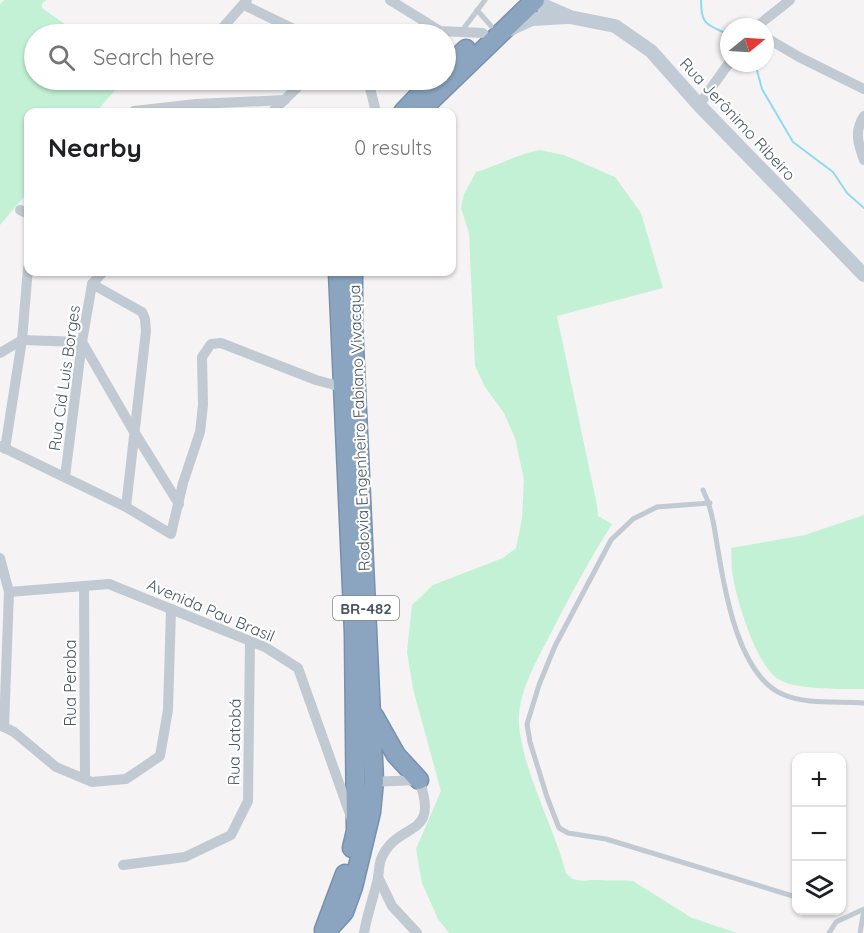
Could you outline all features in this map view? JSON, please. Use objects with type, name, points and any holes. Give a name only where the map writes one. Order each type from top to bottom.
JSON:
[{"type":"highway","points":[[456,59],[532,4]]},
{"type":"highway","points":[[456,70],[489,33]]},
{"type":"highway","points":[[406,108],[423,90]]},
{"type":"highway","points":[[423,108],[438,90]]},
{"type":"highway","name":"Rodovia Engenheiro Fabiano Vivacqua","points":[[324,933],[344,912],[353,887],[371,813],[374,781],[346,324],[339,276]]},
{"type":"highway","name":"Rodovia Engenheiro Fabiano Vivacqua","points":[[324,933],[348,866],[356,831],[354,479],[342,387],[346,324],[352,276]]},
{"type":"highway","points":[[354,633],[368,654]]},
{"type":"highway","points":[[371,711],[396,755],[419,780]]},
{"type":"street","points":[[390,0],[427,24]]},
{"type":"street","points":[[767,18],[790,0]]},
{"type":"street","points":[[226,24],[246,3],[285,24]]},
{"type":"street","name":"Rua Jerônimo Ribeiro","points":[[532,4],[570,17],[615,26],[651,51],[699,105],[864,275]]},
{"type":"street","points":[[456,33],[489,33]]},
{"type":"street","points":[[774,42],[864,89]]},
{"type":"street","points":[[699,105],[723,72]]},
{"type":"street","points":[[276,108],[295,90]]},
{"type":"street","points":[[370,90],[375,108]]},
{"type":"street","points":[[161,108],[285,100]]},
{"type":"street","points":[[864,116],[858,125],[857,139],[864,160]]},
{"type":"street","points":[[27,276],[22,340],[3,447],[126,507],[171,534],[183,483],[200,432],[204,405],[202,357],[211,344],[221,344],[316,380],[342,387]]},
{"type":"street","points":[[99,276],[92,284],[142,312],[145,319],[146,331],[126,507]]},
{"type":"street","name":"Rua Cid Luis Borges","points":[[65,477],[82,342],[92,284]]},
{"type":"street","points":[[0,353],[22,340],[82,342],[179,504]]},
{"type":"street","points":[[0,558],[9,592],[2,726],[14,732],[56,767],[92,782],[126,779],[160,756],[168,711],[171,609]]},
{"type":"street","name":"Avenida Pau Brasil","points":[[9,592],[109,584],[265,646],[298,668],[356,831]]},
{"type":"street","name":"Rua Peroba","points":[[84,586],[85,779]]},
{"type":"street","name":"Rua Jatobá","points":[[123,865],[185,858],[231,836],[248,801],[250,641]]},
{"type":"street","points":[[356,789],[374,781],[419,780],[426,798],[426,811],[418,825],[398,837],[381,860],[364,933]]},
{"type":"street","points":[[378,877],[392,906],[417,933]]},
{"type":"lane","points":[[460,33],[485,0]]},
{"type":"lane","points":[[477,10],[489,33]]},
{"type":"lane","points":[[703,490],[710,503],[722,573],[740,643],[755,672],[782,694],[801,699],[864,703]]},
{"type":"lane","points":[[710,503],[657,507],[633,519],[611,540],[555,646],[538,685],[527,724],[530,742],[546,797],[559,828],[568,833],[606,839],[792,896]]},
{"type":"lane","points":[[829,933],[836,922],[864,910]]},
{"type":"lane","points":[[860,933],[864,910]]},
{"type":"green space","points":[[4,0],[46,0],[42,8],[65,24],[24,24],[24,90],[115,90],[100,108],[24,108],[24,197],[0,225],[0,4]]},
{"type":"green space","points":[[540,150],[564,155],[615,177],[641,213],[663,288],[557,316],[598,516],[612,524],[575,588],[525,687],[519,712],[519,725],[526,761],[566,873],[570,877],[581,881],[633,881],[692,918],[737,933],[449,933],[438,919],[422,883],[416,849],[441,791],[413,689],[407,652],[412,605],[433,585],[503,558],[516,548],[522,519],[524,480],[515,438],[504,413],[485,387],[475,366],[469,233],[461,208],[464,194],[476,172]]},
{"type":"green space","points":[[864,515],[864,689],[832,689],[786,683],[778,679],[762,660],[748,629],[734,582],[731,548],[805,535]]},
{"type":"waterway","points":[[701,0],[704,20],[720,30]]},
{"type":"waterway","points":[[757,72],[762,89],[793,142],[833,172],[847,193],[864,208]]}]
